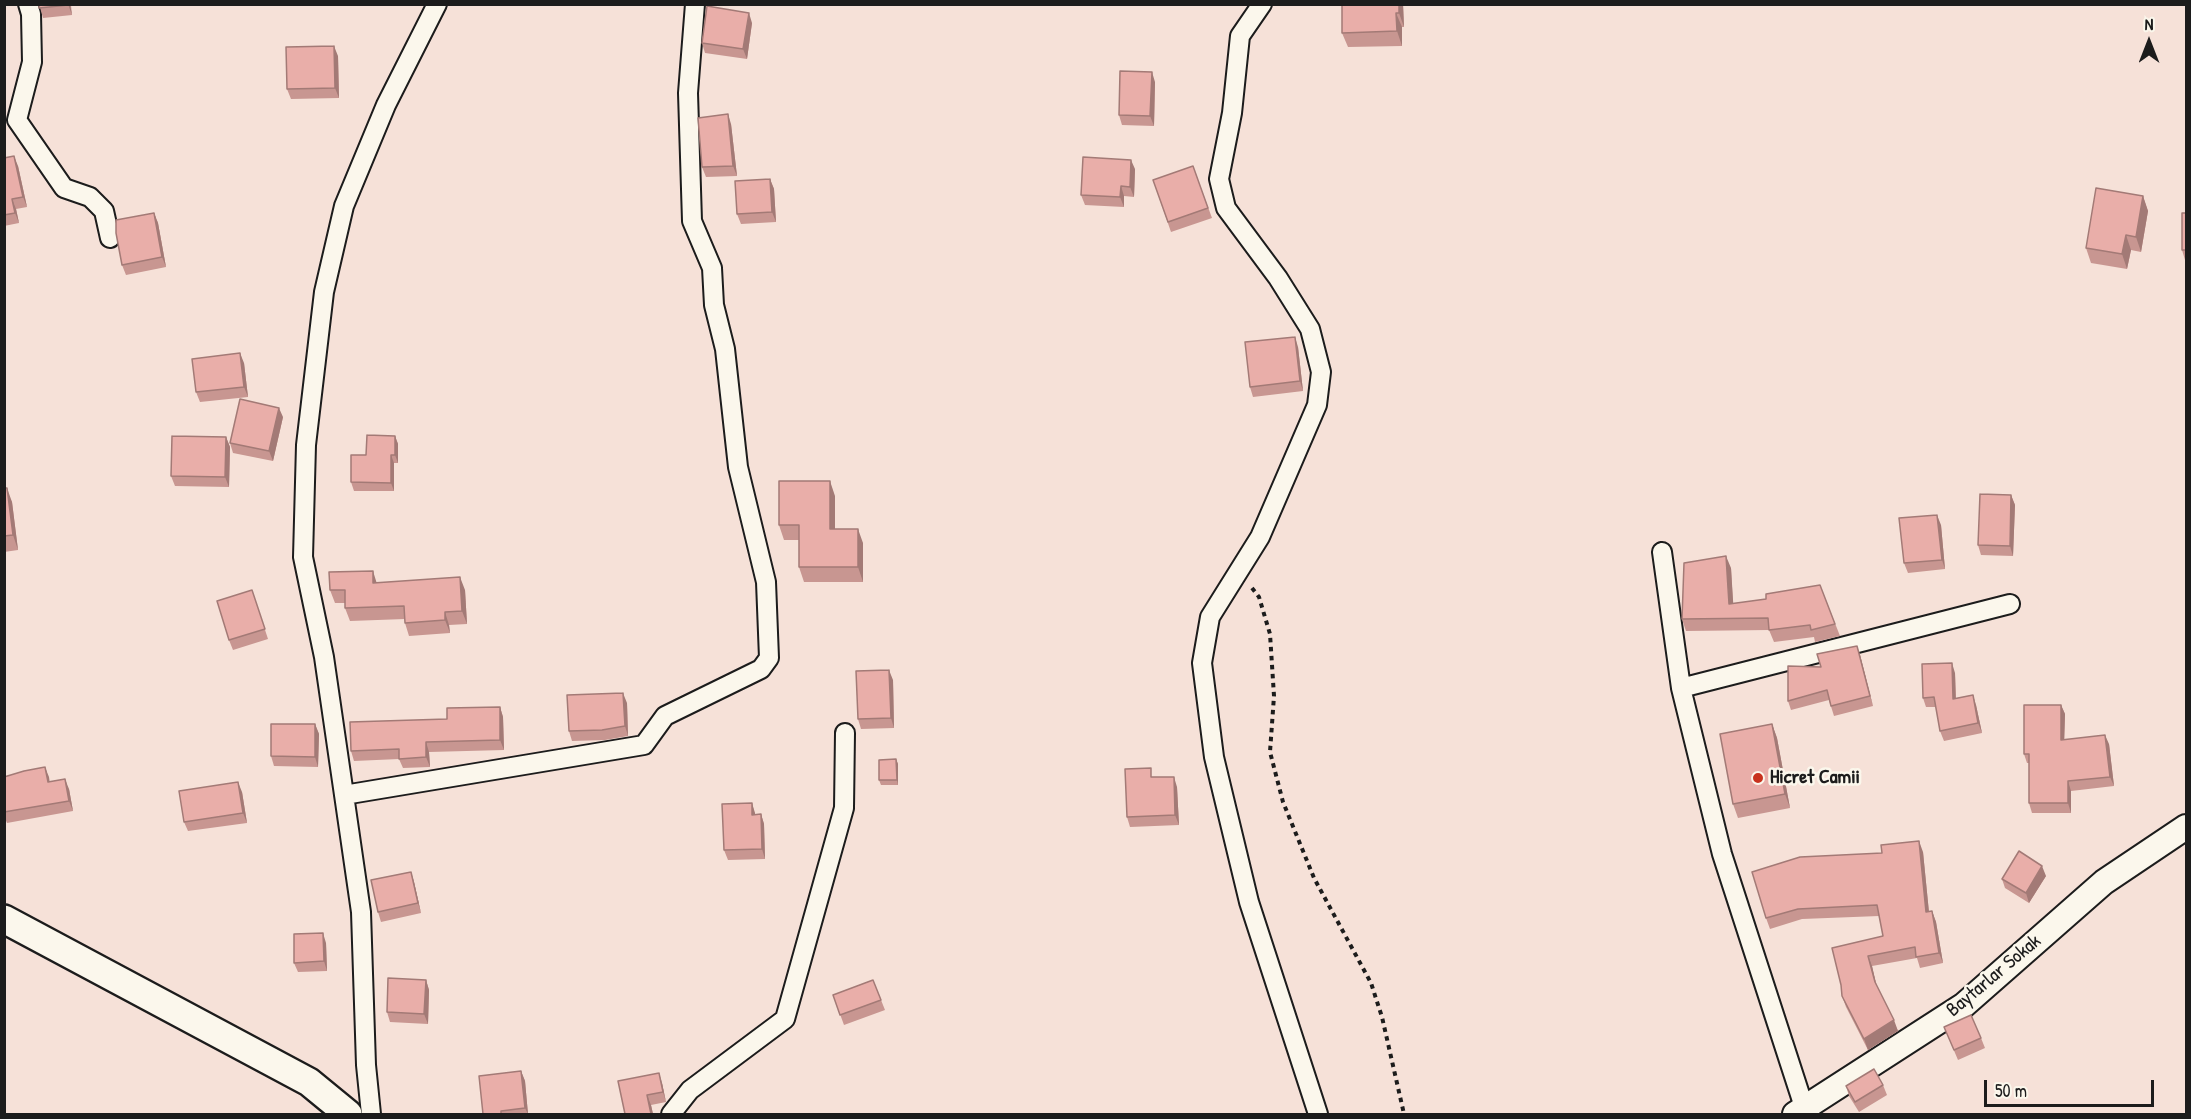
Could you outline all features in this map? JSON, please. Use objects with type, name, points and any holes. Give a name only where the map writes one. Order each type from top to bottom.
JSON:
[{"type":"main road","points":[[4,919],[309,1082],[348,1114]]},
{"type":"street","points":[[28,4],[31,14],[32,62],[17,120],[64,188],[90,196],[104,210],[110,238]]},
{"type":"street","points":[[371,1114],[366,1065],[361,912],[324,657],[303,557],[306,445],[324,292],[344,206],[386,105],[437,4]]},
{"type":"street","points":[[344,795],[644,745],[666,716],[761,669],[769,658],[766,582],[738,466],[725,348],[714,305],[712,268],[692,221],[688,93],[695,4]]},
{"type":"street","points":[[1262,4],[1240,36],[1232,113],[1219,179],[1226,207],[1278,278],[1310,328],[1321,372],[1317,405],[1260,537],[1210,617],[1202,663],[1214,757],[1249,902],[1318,1114]]},
{"type":"street","points":[[1662,552],[1681,688],[1722,854],[1800,1112]]},
{"type":"street","points":[[1681,688],[2010,604]]},
{"type":"street","points":[[671,1114],[690,1090],[784,1019],[844,808],[845,734]]},
{"type":"street","name":"Baytarlar Sokak","points":[[1800,1112],[1964,1005],[2104,882],[2187,827]]},
{"type":"path","points":[[1240,570],[1259,597],[1270,634],[1274,696],[1270,752],[1284,802],[1314,878],[1371,983],[1382,1017],[1404,1114]]},
{"type":"building","points":[[39,4],[68,4],[68,5],[39,8]]},
{"type":"building","points":[[1342,4],[1399,4],[1399,13],[1396,13],[1397,31],[1342,33]]},
{"type":"building","points":[[707,6],[749,13],[743,49],[702,43]]},
{"type":"building","points":[[334,46],[335,88],[287,89],[286,47]]},
{"type":"building","points":[[1120,71],[1152,72],[1150,116],[1119,115]]},
{"type":"building","points":[[728,114],[733,166],[702,167],[698,118]]},
{"type":"building","points":[[14,156],[23,197],[12,199],[15,213],[4,215],[4,158]]},
{"type":"building","points":[[1083,157],[1131,160],[1130,187],[1121,186],[1120,197],[1081,195]]},
{"type":"building","points":[[1193,166],[1208,208],[1168,222],[1153,180]]},
{"type":"building","points":[[770,179],[772,212],[737,214],[735,181]]},
{"type":"building","points":[[2096,188],[2143,196],[2136,237],[2126,235],[2122,254],[2086,248]]},
{"type":"building","points":[[154,213],[162,257],[122,265],[116,220]]},
{"type":"building","points":[[2182,213],[2187,213],[2187,250],[2182,250]]},
{"type":"building","points":[[1295,337],[1300,381],[1250,387],[1245,342]]},
{"type":"building","points":[[240,353],[244,387],[196,392],[192,359]]},
{"type":"building","points":[[240,399],[279,408],[269,451],[230,443]]},
{"type":"building","points":[[367,435],[395,436],[395,455],[391,455],[391,483],[351,482],[351,455],[366,455]]},
{"type":"building","points":[[172,436],[226,437],[225,477],[171,476]]},
{"type":"building","points":[[779,481],[830,481],[830,529],[858,529],[858,567],[799,567],[799,525],[779,525]]},
{"type":"building","points":[[4,488],[7,488],[13,535],[4,536]]},
{"type":"building","points":[[1980,494],[2011,495],[2010,546],[1978,545]]},
{"type":"building","points":[[1937,515],[1942,560],[1904,563],[1899,518]]},
{"type":"building","points":[[1726,556],[1729,604],[1766,599],[1766,594],[1820,585],[1835,624],[1811,630],[1810,625],[1769,630],[1768,618],[1682,619],[1684,563]]},
{"type":"building","points":[[373,571],[373,583],[460,577],[462,611],[445,612],[445,620],[405,623],[404,606],[345,608],[345,590],[330,590],[329,572]]},
{"type":"building","points":[[252,590],[265,629],[229,640],[217,601]]},
{"type":"building","points":[[1857,646],[1870,696],[1831,706],[1827,690],[1788,701],[1788,666],[1821,667],[1817,654]]},
{"type":"building","points":[[1952,663],[1953,699],[1973,695],[1978,723],[1940,731],[1934,697],[1923,698],[1922,664]]},
{"type":"building","points":[[889,670],[891,718],[858,719],[856,671]]},
{"type":"building","points":[[623,693],[625,726],[602,730],[569,731],[567,695]]},
{"type":"building","points":[[2024,705],[2061,705],[2061,740],[2105,735],[2110,777],[2068,781],[2068,803],[2029,803],[2029,754],[2024,754]]},
{"type":"building","points":[[500,707],[500,740],[426,742],[426,757],[399,759],[399,749],[351,751],[350,722],[447,719],[447,708]]},
{"type":"building","points":[[271,724],[315,724],[315,757],[271,756]]},
{"type":"building","name":"Hicret Camii","points":[[1772,724],[1785,794],[1733,804],[1720,734]]},
{"type":"building","points":[[896,759],[897,780],[879,780],[879,760]]},
{"type":"building","points":[[45,767],[48,782],[65,779],[69,801],[4,812],[4,777]]},
{"type":"building","points":[[1151,768],[1151,777],[1174,777],[1175,815],[1127,817],[1125,769]]},
{"type":"building","points":[[238,782],[243,813],[184,822],[179,791]]},
{"type":"building","points":[[752,803],[752,815],[761,814],[762,849],[724,850],[722,804]]},
{"type":"building","points":[[1919,841],[1926,912],[1932,911],[1939,953],[1916,957],[1915,947],[1868,956],[1875,982],[1894,1020],[1864,1039],[1842,996],[1832,948],[1883,936],[1877,905],[1798,909],[1766,918],[1752,872],[1800,857],[1882,853],[1881,845]]},
{"type":"building","points":[[2019,851],[2042,866],[2026,893],[2002,879]]},
{"type":"building","points":[[411,872],[418,903],[378,912],[371,880]]},
{"type":"building","points":[[323,933],[324,961],[294,963],[294,934]]},
{"type":"building","points":[[388,978],[426,980],[424,1014],[387,1012]]},
{"type":"building","points":[[873,980],[881,1000],[840,1015],[833,995]]},
{"type":"building","points":[[1971,1015],[1981,1038],[1954,1050],[1944,1027]]},
{"type":"building","points":[[1874,1069],[1883,1085],[1855,1102],[1846,1086]]},
{"type":"building","points":[[521,1071],[525,1108],[501,1111],[501,1114],[483,1114],[479,1076]]},
{"type":"building","points":[[659,1073],[663,1092],[647,1095],[651,1114],[625,1114],[618,1081]]},
{"type":"place","name":"Hicret Camii","points":[[1758,778]]}]
